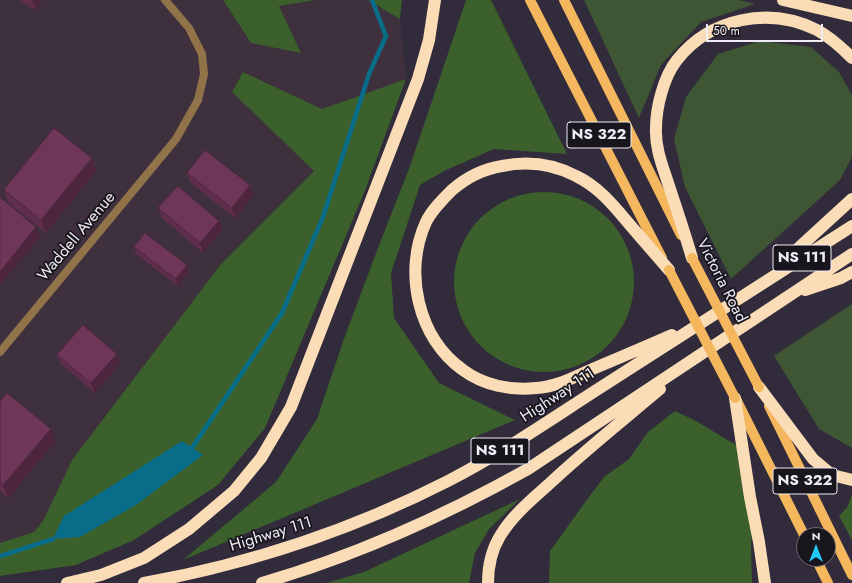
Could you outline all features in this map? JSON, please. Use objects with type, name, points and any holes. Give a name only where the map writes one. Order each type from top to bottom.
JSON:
[{"type":"highway","points":[[67,583],[101,575],[144,558],[189,529],[234,491],[261,458],[291,407],[418,79],[429,40],[435,0]]},
{"type":"highway","points":[[784,0],[852,16]]},
{"type":"highway","points":[[692,258],[657,147],[656,127],[659,101],[666,80],[676,61],[688,47],[703,35],[720,26],[738,20],[758,18],[796,22],[816,30],[836,42],[852,58]]},
{"type":"highway","points":[[668,270],[610,201],[593,186],[576,176],[553,166],[531,163],[511,164],[491,168],[458,186],[438,203],[426,222],[419,241],[416,257],[415,278],[421,312],[438,346],[462,370],[479,380],[495,385],[515,388],[537,388],[560,384],[708,319]]},
{"type":"highway","points":[[753,290],[852,199]]},
{"type":"highway","name":"Highway 111","points":[[144,583],[226,565],[323,536],[389,509],[442,484],[528,435],[852,226]]},
{"type":"highway","name":"NS 111","points":[[262,583],[301,572],[345,556],[393,536],[488,492],[528,469],[852,254]]},
{"type":"highway","points":[[789,295],[842,278],[852,272]]},
{"type":"highway","points":[[488,583],[489,564],[494,548],[509,523],[521,509],[572,462],[660,389],[681,367]]},
{"type":"highway","points":[[759,387],[813,459],[832,475],[852,480]]},
{"type":"highway","points":[[736,398],[750,497],[765,583]]},
{"type":"main road","name":"NS 322","points":[[530,0],[668,270],[736,398],[800,527]]},
{"type":"main road","name":"Victoria Road","points":[[564,0],[852,575]]},
{"type":"main road","points":[[820,567],[828,583]]},
{"type":"street","name":"Waddell Avenue","points":[[0,352],[176,140],[198,100],[204,74],[202,54],[189,28],[166,1]]},
{"type":"shaded area","points":[[0,0],[223,0],[251,43],[301,52],[279,6],[315,0],[368,0],[400,19],[406,79],[322,109],[243,72],[232,92],[314,171],[221,264],[72,460],[43,521],[34,532],[0,543]]},
{"type":"green space","points":[[223,0],[315,0],[279,6],[301,53],[251,43]]},
{"type":"green space","points":[[368,0],[402,0],[400,19]]},
{"type":"green space","points":[[466,0],[491,0],[567,154],[494,149],[444,171],[420,185],[391,273],[394,318],[439,383],[515,420],[183,560],[276,482],[317,419],[345,336],[409,169]]},
{"type":"green space","points":[[584,0],[739,0],[755,4],[701,22],[661,65],[639,118]]},
{"type":"green space","points":[[760,41],[811,47],[839,72],[852,95],[852,157],[840,180],[731,279],[685,187],[674,139],[686,97],[718,54]]},
{"type":"green space","points":[[243,72],[322,109],[406,79],[364,193],[265,428],[218,485],[134,540],[76,565],[0,576],[0,543],[34,532],[43,521],[72,460],[221,264],[314,171],[232,92]]},
{"type":"green space","points":[[535,192],[553,192],[587,202],[608,218],[624,239],[632,264],[634,282],[632,300],[624,325],[608,346],[587,362],[579,365],[553,372],[535,372],[501,362],[487,352],[474,339],[464,325],[458,308],[454,291],[454,273],[464,239],[474,225],[487,212],[501,202],[518,196]]},
{"type":"green space","points":[[852,304],[852,448],[819,429],[774,356]]},
{"type":"green space","points":[[735,398],[753,518],[751,545],[752,583],[549,583],[550,551],[604,477],[629,459],[648,432],[675,411],[696,421],[736,445]]},
{"type":"green space","points":[[851,496],[852,540],[839,516],[848,506]]},
{"type":"green space","points":[[520,499],[489,529],[475,553],[469,583],[326,583],[364,572]]},
{"type":"water","points":[[182,441],[203,455],[136,505],[80,537],[53,539],[64,516]]},
{"type":"building","points":[[54,128],[92,158],[41,220],[4,190]]},
{"type":"building","points":[[205,150],[250,185],[232,208],[187,173]]},
{"type":"building","points":[[178,186],[219,221],[200,243],[158,208]]},
{"type":"building","points":[[0,197],[36,227],[0,272]]},
{"type":"building","points":[[145,233],[187,265],[176,279],[134,247]]},
{"type":"building","points":[[83,325],[117,354],[91,383],[57,355]]},
{"type":"building","points":[[7,393],[51,429],[3,485],[0,483],[0,402]]},
{"type":"waterway","points":[[192,448],[282,313],[323,217],[369,74],[386,36],[372,0]]},
{"type":"waterway","points":[[0,556],[53,539]]}]
